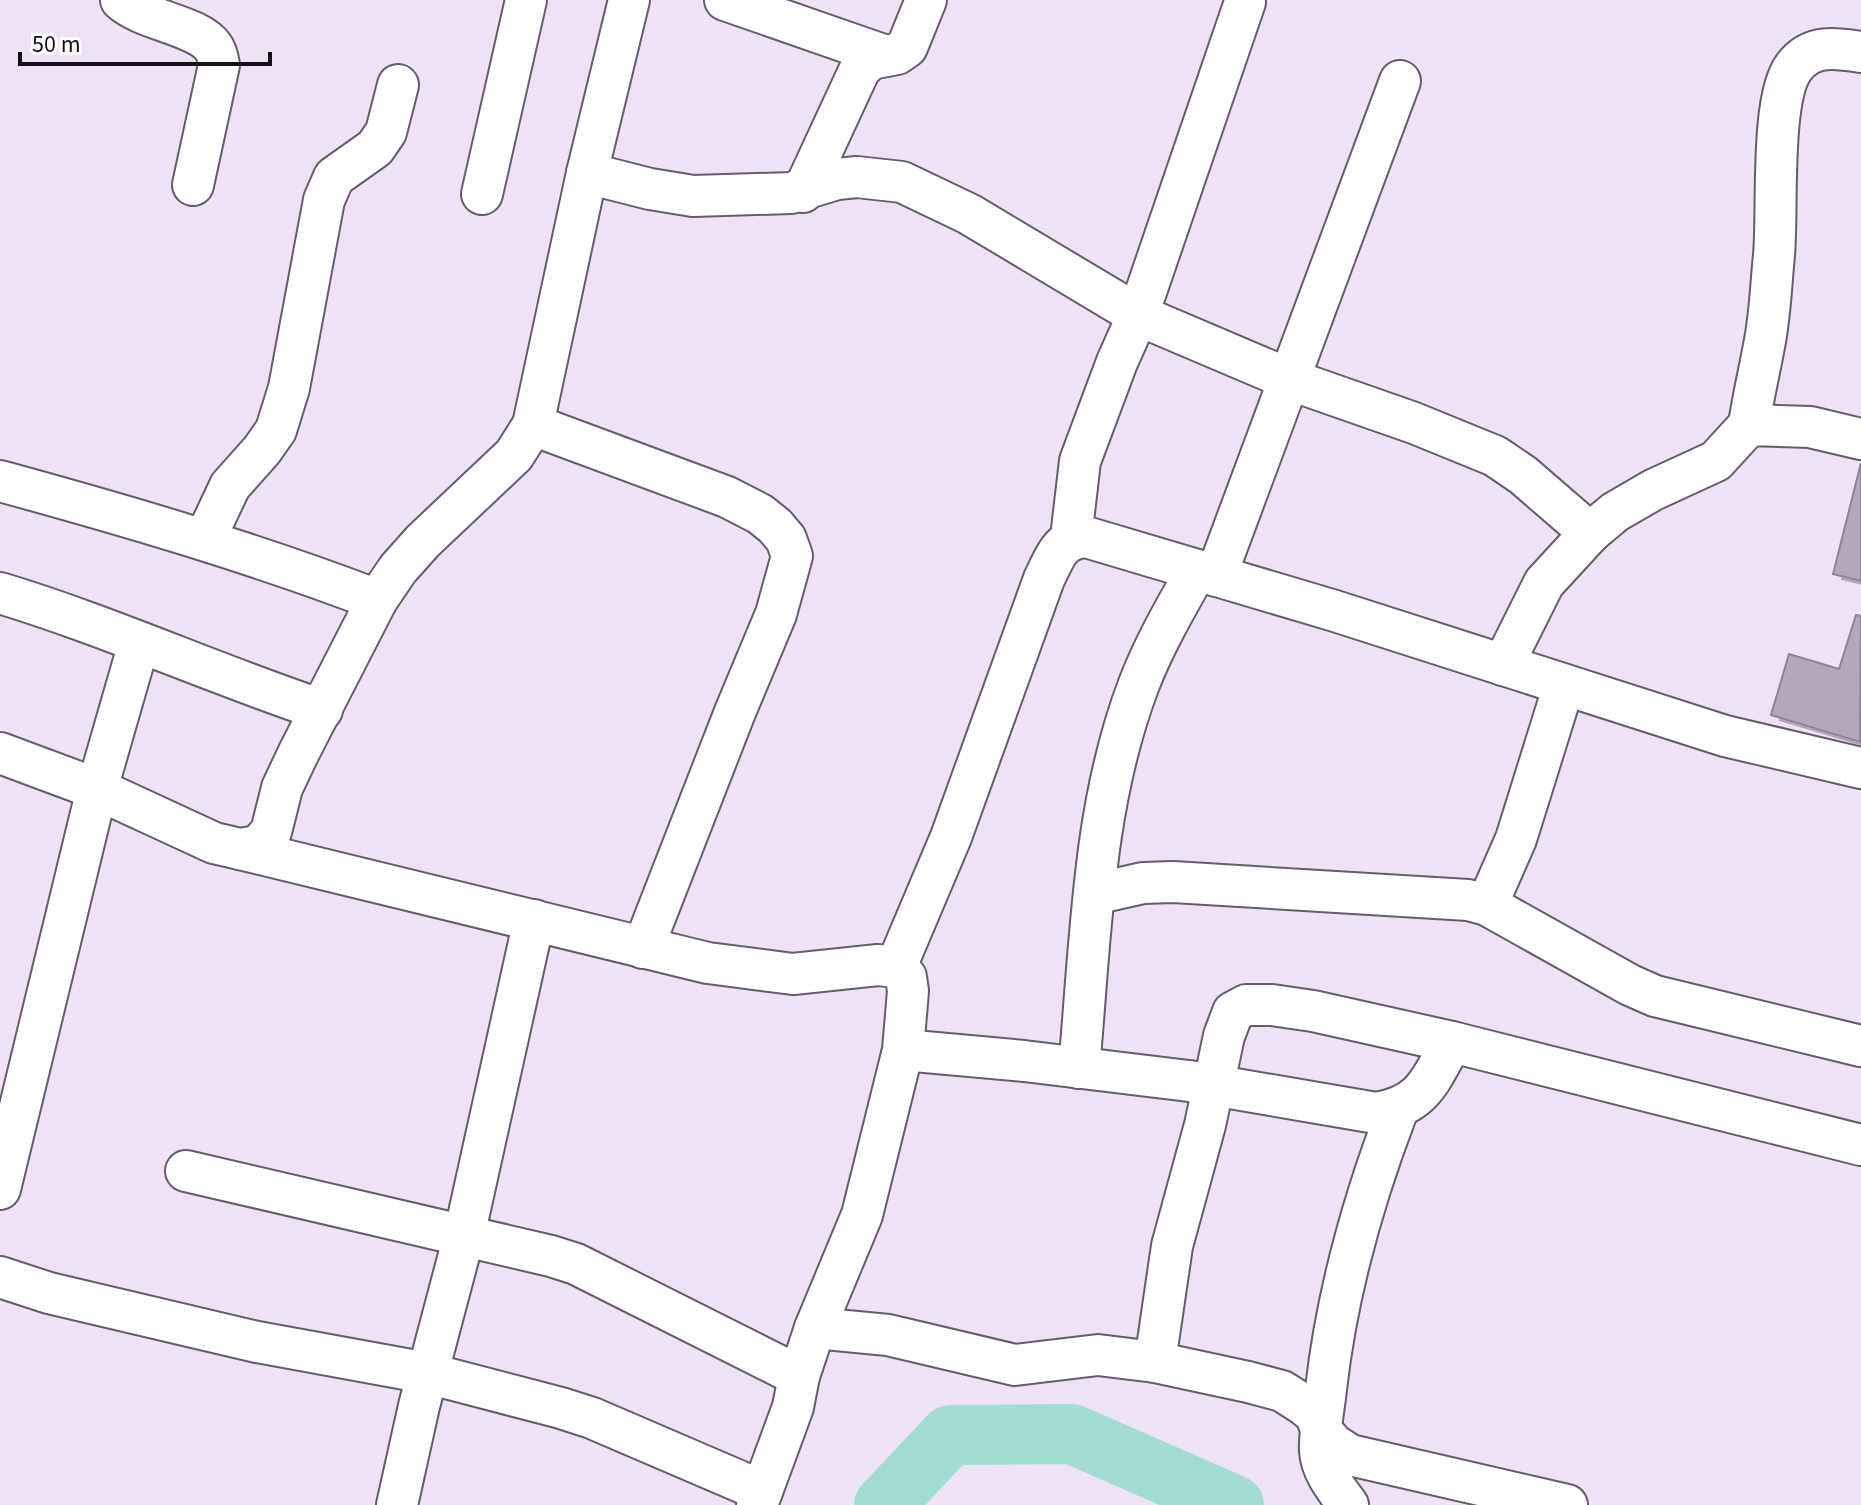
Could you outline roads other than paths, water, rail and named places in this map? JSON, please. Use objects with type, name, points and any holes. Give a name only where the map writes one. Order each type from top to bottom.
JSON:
[{"type":"street","points":[[121,0],[157,20],[205,38],[215,49],[219,65],[193,185]]},
{"type":"street","points":[[482,194],[526,0]]},
{"type":"street","points":[[240,849],[258,846],[271,832],[282,788],[377,600],[398,569],[423,541],[514,455],[533,425],[587,173],[629,0]]},
{"type":"street","points":[[725,0],[886,56]]},
{"type":"street","points":[[803,192],[860,69],[871,59],[897,54],[907,47],[926,0]]},
{"type":"street","points":[[896,967],[951,837],[1044,579],[1059,551],[1071,538],[1080,461],[1138,315],[1245,2]]},
{"type":"street","points":[[1503,665],[1544,583],[1590,533],[1615,512],[1653,490],[1716,461],[1749,425],[1765,344],[1774,252],[1782,99],[1791,70],[1804,55],[1819,49],[1839,48],[1861,52]]},
{"type":"street","points":[[1079,1068],[1097,850],[1124,731],[1139,684],[1156,646],[1206,573],[1291,380],[1400,81]]},
{"type":"street","points":[[205,539],[230,486],[262,450],[281,417],[292,375],[324,200],[334,177],[375,148],[386,132],[398,85]]},
{"type":"street","points":[[587,173],[693,196],[803,192],[837,179],[857,177],[902,182],[969,214],[1138,315],[1291,380],[1404,419],[1495,456],[1523,475],[1590,533]]},
{"type":"street","points":[[533,425],[727,497],[760,514],[775,526],[786,539],[792,556],[776,614],[643,948]]},
{"type":"street","points":[[1749,425],[1810,427],[1861,439]]},
{"type":"street","points":[[0,481],[205,539],[303,571],[377,600]]},
{"type":"street","points":[[1071,538],[1086,537],[1335,611],[1725,736],[1861,768]]},
{"type":"street","points":[[0,593],[39,605],[251,687],[322,710]]},
{"type":"street","points":[[0,1189],[97,789],[139,643]]},
{"type":"street","points":[[1487,905],[1516,839],[1564,685]]},
{"type":"street","points":[[0,753],[97,789],[199,837],[240,849],[708,963],[793,974],[878,965],[896,967],[906,977],[908,991],[903,1050],[862,1215],[815,1328],[799,1376],[793,1407],[759,1498],[592,1418],[427,1373],[257,1342],[49,1293],[0,1277]]},
{"type":"street","points":[[1094,894],[1143,883],[1173,882],[1468,900],[1487,905],[1655,996],[1861,1046]]},
{"type":"street","points":[[397,1505],[427,1373],[464,1236],[534,920]]},
{"type":"street","points":[[1155,1362],[1172,1246],[1215,1085],[1224,1036],[1233,1012],[1246,1005],[1313,1011],[1452,1042],[1861,1145]]},
{"type":"street","points":[[903,1050],[1215,1085],[1376,1113],[1398,1109],[1414,1101],[1431,1080],[1452,1042]]},
{"type":"street","points":[[1348,1505],[1327,1473],[1320,1452],[1330,1353],[1354,1240],[1376,1166],[1398,1109]]},
{"type":"street","points":[[186,1171],[576,1264],[799,1376]]},
{"type":"street","points":[[815,1328],[888,1335],[1015,1365],[1098,1355],[1155,1362],[1282,1391],[1315,1414],[1322,1431],[1333,1444],[1350,1455],[1567,1505]]},
{"type":"waterway","points":[[884,1505],[950,1435],[1072,1434],[1234,1505]]}]
